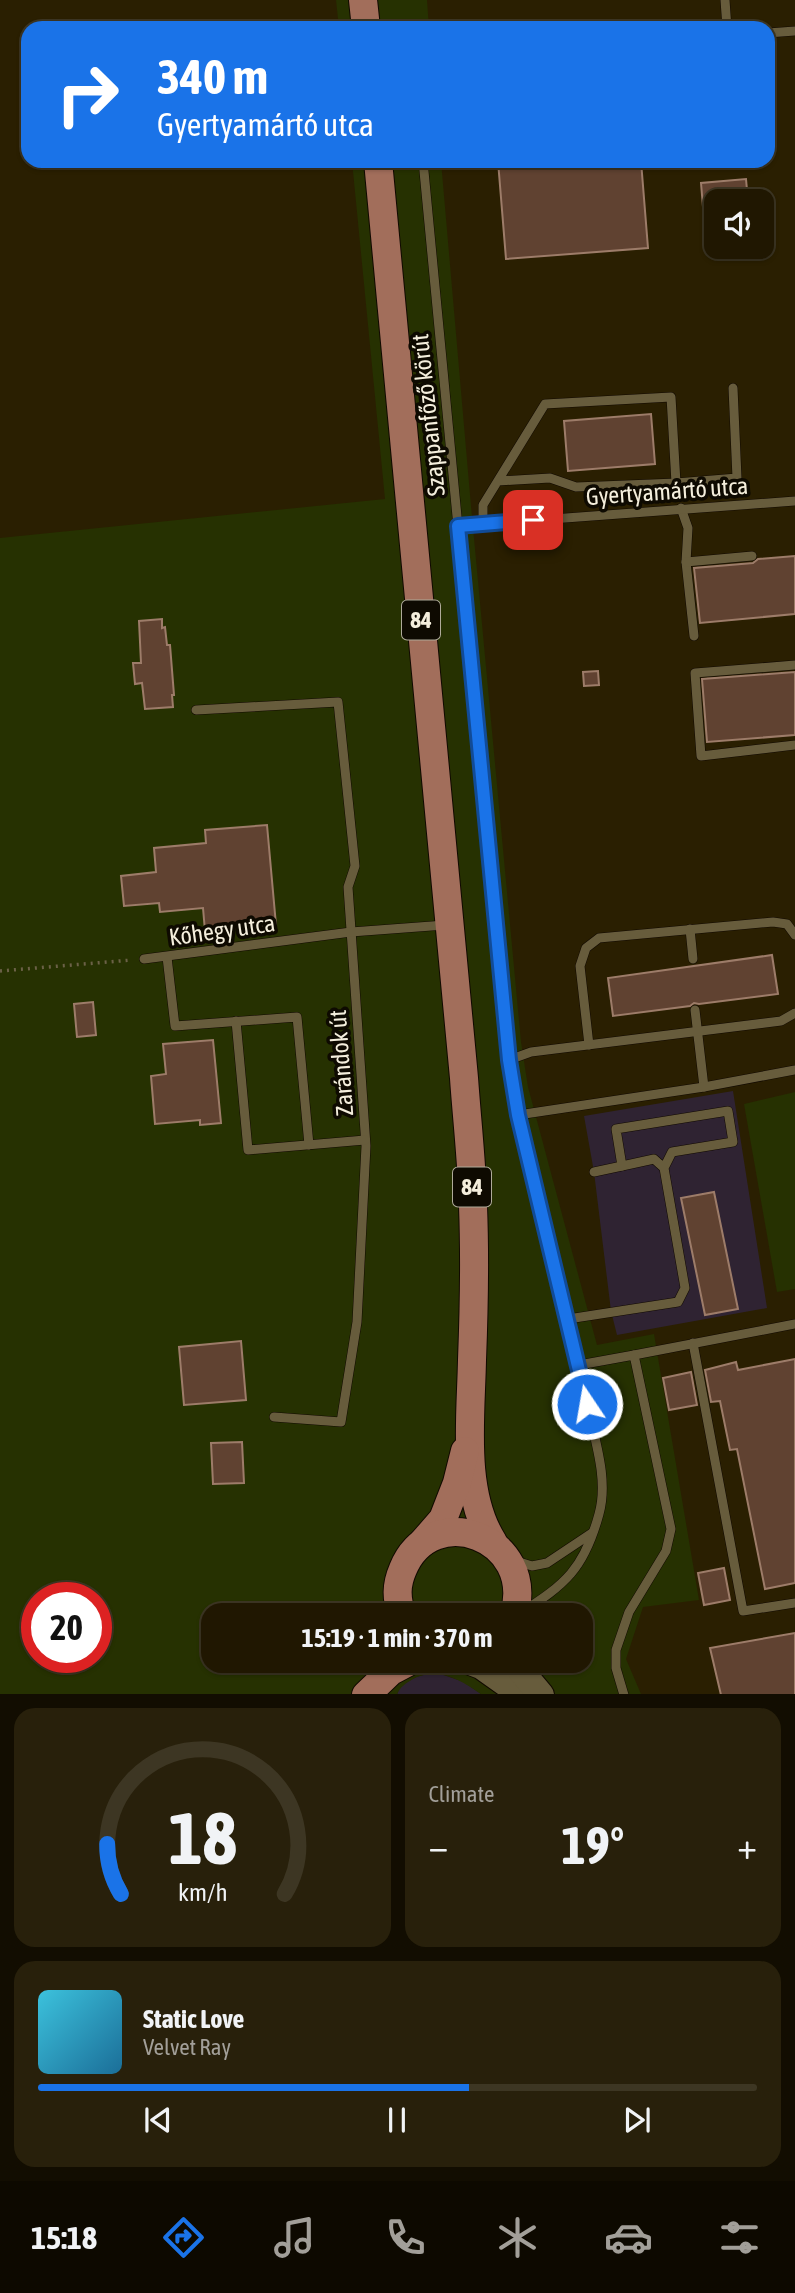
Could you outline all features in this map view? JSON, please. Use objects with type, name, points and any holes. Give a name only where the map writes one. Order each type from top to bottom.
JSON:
[{"type":"main road","points":[[363,0],[365,21]]},
{"type":"main road","name":"84","points":[[379,168],[474,1206],[469,1435],[477,1506],[484,1530],[514,1572],[518,1603]]},
{"type":"main road","name":"84","points":[[397,1603],[397,1585],[405,1565],[416,1548],[443,1519],[457,1483],[469,1435]]},
{"type":"main road","points":[[423,1542],[438,1535],[468,1533],[500,1550]]},
{"type":"main road","points":[[356,1694],[366,1673]]},
{"type":"main road","points":[[367,1694],[389,1673]]},
{"type":"main road","points":[[491,1673],[521,1694]]},
{"type":"main road","points":[[523,1673],[540,1694]]},
{"type":"lane","points":[[725,0],[726,21]]},
{"type":"lane","points":[[775,32],[795,31]]},
{"type":"lane","name":"Szappanfőző körút","points":[[424,168],[509,1060],[518,1115],[579,1365],[601,1477],[600,1511],[583,1559],[570,1577],[536,1603]]},
{"type":"lane","points":[[498,481],[550,478],[576,487],[737,478],[733,388]]},
{"type":"lane","points":[[483,524],[483,505],[544,404],[671,393],[676,483]]},
{"type":"lane","name":"Gyertyamártó utca","points":[[458,526],[795,501]]},
{"type":"lane","points":[[681,508],[688,528],[686,562],[694,636]]},
{"type":"lane","points":[[686,562],[752,556]]},
{"type":"lane","points":[[795,665],[695,673],[701,756],[795,746]]},
{"type":"lane","name":"Zarándok út","points":[[196,710],[338,702],[355,866],[348,887],[365,1140],[357,1322],[341,1422],[274,1418]]},
{"type":"lane","points":[[589,1045],[580,966],[586,948],[599,938],[773,922],[787,924],[795,935]]},
{"type":"lane","name":"Kőhegy utca","points":[[144,959],[351,932],[450,925]]},
{"type":"lane","points":[[690,929],[693,959]]},
{"type":"lane","points":[[167,957],[175,1026],[298,1017],[309,1145]]},
{"type":"lane","points":[[695,1010],[704,1087]]},
{"type":"lane","points":[[509,1060],[531,1052],[781,1021],[795,1013]]},
{"type":"lane","points":[[236,1021],[248,1150],[365,1140]]},
{"type":"lane","points":[[518,1115],[704,1087],[795,1070]]},
{"type":"lane","points":[[568,1319],[678,1302],[685,1288],[664,1168],[672,1152],[733,1142],[728,1111],[616,1129],[622,1166]]},
{"type":"lane","points":[[594,1172],[654,1159],[664,1168]]},
{"type":"lane","points":[[579,1365],[795,1324]]},
{"type":"lane","points":[[693,1343],[744,1615],[795,1603]]},
{"type":"lane","points":[[624,1694],[616,1668],[617,1650],[629,1612],[666,1551],[671,1529],[634,1355]]},
{"type":"lane","points":[[500,1550],[532,1566],[547,1563],[592,1533]]},
{"type":"path","name":"Kőhegy utca","points":[[0,970],[144,959]]},
{"type":"shaded area","points":[[733,1091],[767,1308],[617,1335],[611,1311],[594,1172],[584,1116]]},
{"type":"shaded area","points":[[438,1673],[464,1682],[481,1694],[397,1694],[400,1686],[416,1677]]},
{"type":"green space","points":[[336,0],[427,0],[428,21],[338,21]]},
{"type":"green space","points":[[353,168],[442,168],[521,1042],[528,1087],[597,1345],[654,1334],[699,1600],[643,1607],[626,1659],[641,1694],[481,1694],[448,1676],[431,1674],[413,1679],[397,1694],[0,1694],[0,538],[385,499]]},
{"type":"green space","points":[[795,1092],[795,1289],[777,1292],[744,1104]]},
{"type":"building","points":[[499,168],[642,168],[648,248],[506,259]]},
{"type":"building","points":[[746,179],[747,189],[704,189],[704,219],[701,183]]},
{"type":"building","points":[[651,414],[655,464],[568,471],[564,421]]},
{"type":"building","points":[[795,556],[795,614],[700,623],[694,568]]},
{"type":"building","points":[[162,619],[167,645],[170,645],[173,707],[145,709],[142,683],[135,684],[133,663],[141,663],[139,621]]},
{"type":"building","points":[[598,671],[599,685],[584,686],[583,672]]},
{"type":"building","points":[[795,672],[795,735],[707,742],[702,679]]},
{"type":"building","points":[[267,825],[276,925],[205,931],[203,908],[160,912],[159,903],[124,906],[121,876],[156,872],[154,848],[206,843],[205,830]]},
{"type":"building","points":[[772,955],[778,994],[694,1003],[690,1006],[613,1016],[608,978]]},
{"type":"building","points":[[93,1002],[96,1035],[77,1037],[74,1004]]},
{"type":"building","points":[[213,1040],[221,1123],[200,1125],[200,1120],[155,1124],[151,1076],[166,1074],[163,1044]]},
{"type":"building","points":[[714,1192],[738,1309],[705,1315],[681,1198]]},
{"type":"building","points":[[241,1341],[246,1400],[184,1405],[179,1347]]},
{"type":"building","points":[[795,1359],[795,1583],[765,1589],[737,1449],[730,1450],[720,1401],[711,1402],[705,1370],[736,1362],[738,1370]]},
{"type":"building","points":[[691,1372],[697,1405],[669,1410],[663,1378]]},
{"type":"building","points":[[242,1442],[244,1483],[213,1484],[211,1443]]},
{"type":"building","points":[[724,1568],[730,1600],[704,1605],[698,1573]]},
{"type":"building","points":[[795,1633],[795,1694],[721,1694],[710,1648]]},
{"type":"route","points":[[533,520],[458,526],[509,1060],[518,1115],[587,1404]]}]
